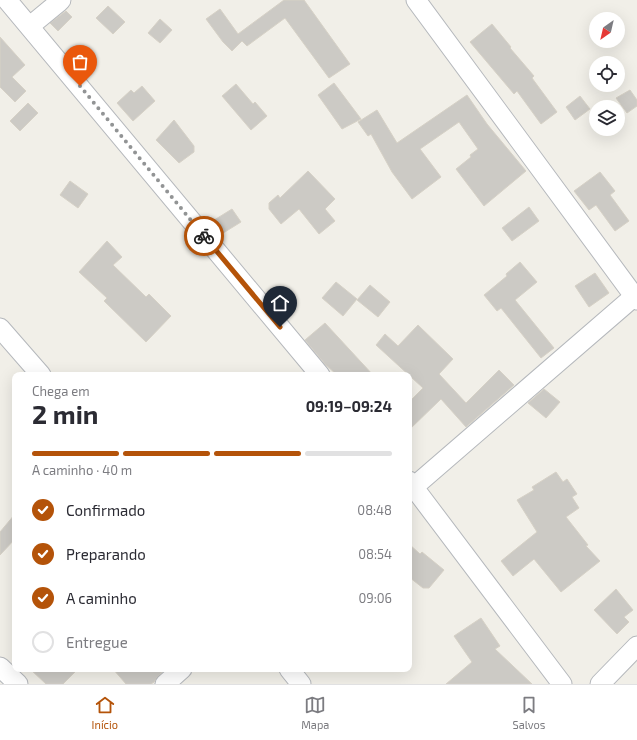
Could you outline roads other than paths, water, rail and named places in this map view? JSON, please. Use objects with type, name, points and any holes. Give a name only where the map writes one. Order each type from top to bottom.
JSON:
[{"type":"street","points":[[6,0],[30,26],[318,372]]},
{"type":"street","points":[[30,26],[61,0]]},
{"type":"street","points":[[412,485],[636,297],[416,0]]},
{"type":"street","points":[[0,328],[38,372]]},
{"type":"street","points":[[412,487],[562,684]]},
{"type":"street","points":[[600,684],[637,646]]},
{"type":"street","points":[[0,667],[18,684]]},
{"type":"street","points":[[165,684],[179,672]]},
{"type":"street","points":[[291,672],[301,684]]}]
